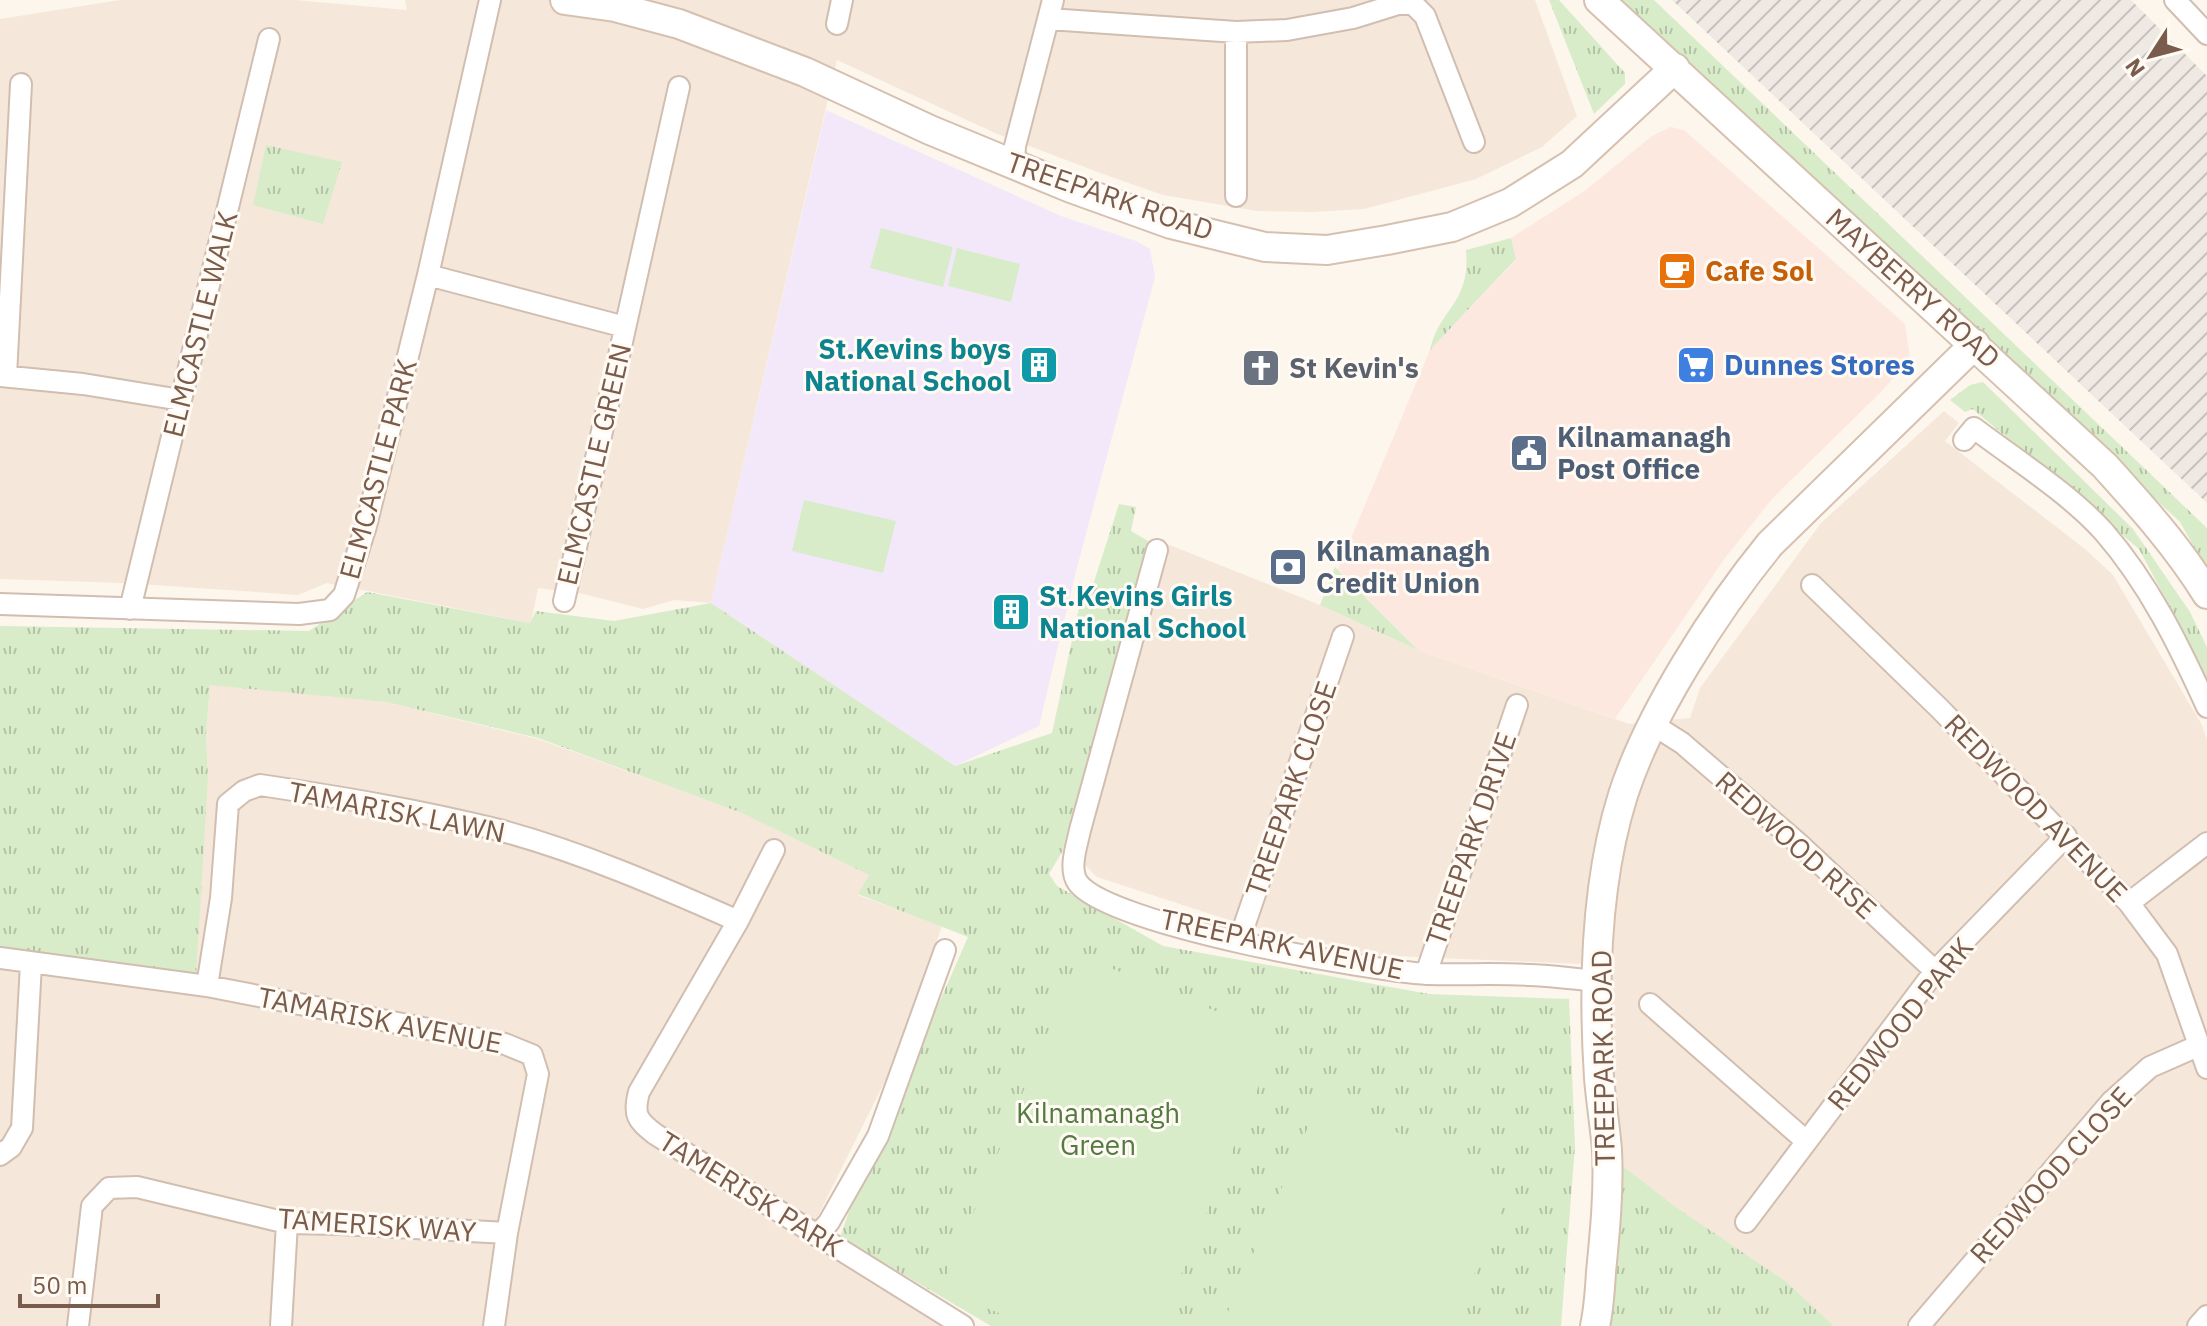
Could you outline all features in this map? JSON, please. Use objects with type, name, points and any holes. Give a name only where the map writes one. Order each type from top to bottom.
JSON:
[{"type":"street","name":"ELMCASTLE PARK","points":[[0,604],[299,614],[330,610],[344,595],[366,526],[428,275],[490,0]]},
{"type":"street","name":"TREEPARK ROAD","points":[[565,0],[616,3],[679,24],[805,72],[930,130],[1071,188],[1171,224],[1265,247],[1327,250],[1452,227],[1510,203],[1572,164],[1675,68]]},
{"type":"street","points":[[837,24],[842,0]]},
{"type":"street","name":"MAYBERRY ROAD","points":[[1599,0],[1975,344],[2114,476],[2169,539],[2207,594]]},
{"type":"street","points":[[2175,0],[2207,34]]},
{"type":"street","points":[[1014,164],[1015,146],[1051,10],[1236,32],[1287,30],[1353,18],[1398,4],[1413,4],[1425,16],[1474,142]]},
{"type":"street","points":[[1236,32],[1236,196]]},
{"type":"street","name":"ELMCASTLE WALK","points":[[130,609],[269,39]]},
{"type":"street","points":[[21,84],[3,376],[83,384],[181,400]]},
{"type":"street","name":"ELMCASTLE GREEN","points":[[564,601],[679,87]]},
{"type":"street","name":"ELMCASTLE GREEN","points":[[428,275],[625,327]]},
{"type":"street","name":"TREEPARK ROAD","points":[[1595,1326],[1605,1234],[1607,1153],[1599,1078],[1598,981],[1606,869],[1623,794],[1652,724],[1706,633],[1770,544],[1975,344]]},
{"type":"street","points":[[1964,440],[1974,428],[2076,506],[2103,531],[2151,596],[2177,640],[2207,707]]},
{"type":"street","name":"TREEPARK AVENUE","points":[[1157,550],[1080,830],[1073,869],[1078,882],[1097,897],[1173,927],[1337,961],[1426,974],[1530,975],[1598,981]]},
{"type":"street","name":"REDWOOD AVENUE","points":[[1812,585],[2066,836],[2129,903],[2167,954],[2207,1068]]},
{"type":"street","name":"TREEPARK CLOSE","points":[[1239,941],[1343,636]]},
{"type":"street","name":"TREEPARK DRIVE","points":[[1426,974],[1517,705]]},
{"type":"street","name":"REDWOOD RISE","points":[[1652,724],[1682,743],[1798,843],[1935,971]]},
{"type":"street","name":"TAMARISK LAWN","points":[[207,986],[221,898],[228,804],[244,791],[260,785],[397,807],[502,831],[619,870],[738,921]]},
{"type":"street","name":"REDWOOD PARK","points":[[1746,1222],[1935,971],[2066,836]]},
{"type":"street","points":[[2129,903],[2207,843]]},
{"type":"street","name":"TAMERISK PARK","points":[[774,850],[738,921],[639,1092],[635,1106],[639,1121],[655,1134],[963,1326]]},
{"type":"street","points":[[817,1236],[829,1222],[878,1136],[945,950]]},
{"type":"street","name":"TAMARISK AVENUE","points":[[0,958],[207,986],[505,1044],[532,1055],[537,1077],[507,1233],[494,1326]]},
{"type":"street","points":[[0,1155],[11,1147],[22,1128],[31,964]]},
{"type":"street","points":[[1650,1004],[1806,1141]]},
{"type":"street","name":"REDWOOD CLOSE","points":[[1919,1326],[2111,1102],[2150,1067],[2200,1045]]},
{"type":"street","name":"TAMERISK WAY","points":[[78,1326],[92,1206],[109,1188],[137,1187],[287,1223],[507,1233]]},
{"type":"street","points":[[281,1326],[287,1223]]},
{"type":"street","points":[[2198,1326],[2207,1316]]},
{"type":"shaded area","points":[[120,0],[295,0],[407,10],[405,0],[1535,0],[1577,116],[1542,147],[1476,179],[1364,209],[1257,211],[1163,195],[1103,174],[995,133],[837,60],[711,603],[674,600],[643,609],[579,593],[538,588],[531,623],[327,583],[298,595],[124,583],[0,579],[0,19]]},
{"type":"shaded area","points":[[1672,0],[2131,0],[2207,76],[2207,503]]},
{"type":"shaded area","points":[[826,110],[1061,216],[1136,241],[1150,249],[1155,277],[1075,575],[1039,726],[955,766],[711,603]]},
{"type":"shaded area","points":[[1671,127],[1684,130],[1905,324],[1910,358],[1883,390],[1772,499],[1725,558],[1615,719],[1418,650],[1338,569],[1430,350],[1516,260],[1511,238],[1586,190],[1652,136]]},
{"type":"shaded area","points":[[1944,411],[1959,423],[1945,441],[2085,549],[2113,575],[2202,725],[2207,740],[2207,1326],[1834,1326],[1784,1281],[1675,1207],[1619,1163],[1604,965],[1371,955],[1238,923],[1097,877],[1082,862],[1081,829],[1167,544],[1320,605],[1418,650],[1629,724],[1690,718],[1700,688],[1821,523]]},
{"type":"shaded area","points":[[210,684],[386,702],[538,739],[743,813],[869,875],[858,895],[942,926],[891,1069],[807,1238],[953,1326],[0,1326],[0,949],[208,777],[206,734]]},
{"type":"green space","points":[[1549,0],[1559,0],[1625,73],[1625,84],[1594,114]]},
{"type":"green space","points":[[1619,0],[1654,0],[2207,528],[2207,570],[2180,522]]},
{"type":"green space","points":[[266,145],[342,162],[323,224],[253,205]]},
{"type":"green space","points":[[881,228],[953,247],[943,287],[870,268]]},
{"type":"green space","points":[[1511,238],[1516,259],[1430,350],[1440,324],[1464,282],[1466,250]]},
{"type":"green space","points":[[957,248],[1020,264],[1011,302],[948,286]]},
{"type":"green space","points":[[1983,382],[2133,529],[2190,612],[2207,647],[2207,685],[2186,637],[2139,549],[1973,409],[1965,412],[1950,400],[1970,385]]},
{"type":"green space","points":[[804,500],[896,521],[883,573],[792,551]]},
{"type":"green space","name":"Kilnamanagh Green","points":[[1119,504],[1136,507],[1131,531],[1148,541],[1062,852],[1049,874],[1057,886],[1163,946],[1429,994],[1569,999],[1575,1146],[1561,1326],[991,1326],[840,1237],[856,1192],[968,937],[858,894],[869,875],[742,813],[538,738],[386,702],[210,685],[206,734],[208,777],[196,976],[0,949],[0,626],[309,631],[367,592],[530,623],[536,611],[614,621],[711,603],[955,766],[1052,733],[1082,594],[1091,591]]},
{"type":"green space","points":[[1335,567],[1418,650],[1320,605]]},
{"type":"green space","points":[[1079,955],[1279,1037],[1160,1326],[1031,1326],[942,1290]]},
{"type":"green space","points":[[1320,1099],[1513,1183],[1452,1326],[1222,1326]]},
{"type":"green space","points":[[1619,1163],[1677,1208],[1785,1281],[1834,1326],[1608,1326],[1617,1272]]},
{"type":"place","name":"Cafe Sol","points":[[1677,271]]},
{"type":"place","name":"St.Kevins boys National School","points":[[1039,365]]},
{"type":"place","name":"Dunnes Stores","points":[[1696,365]]},
{"type":"place","name":"St Kevin's","points":[[1261,368]]},
{"type":"place","name":"Kilnamanagh Post Office","points":[[1529,453]]},
{"type":"place","name":"Kilnamanagh Credit Union","points":[[1288,567]]},
{"type":"place","name":"St.Kevins Girls National School","points":[[1011,612]]}]
